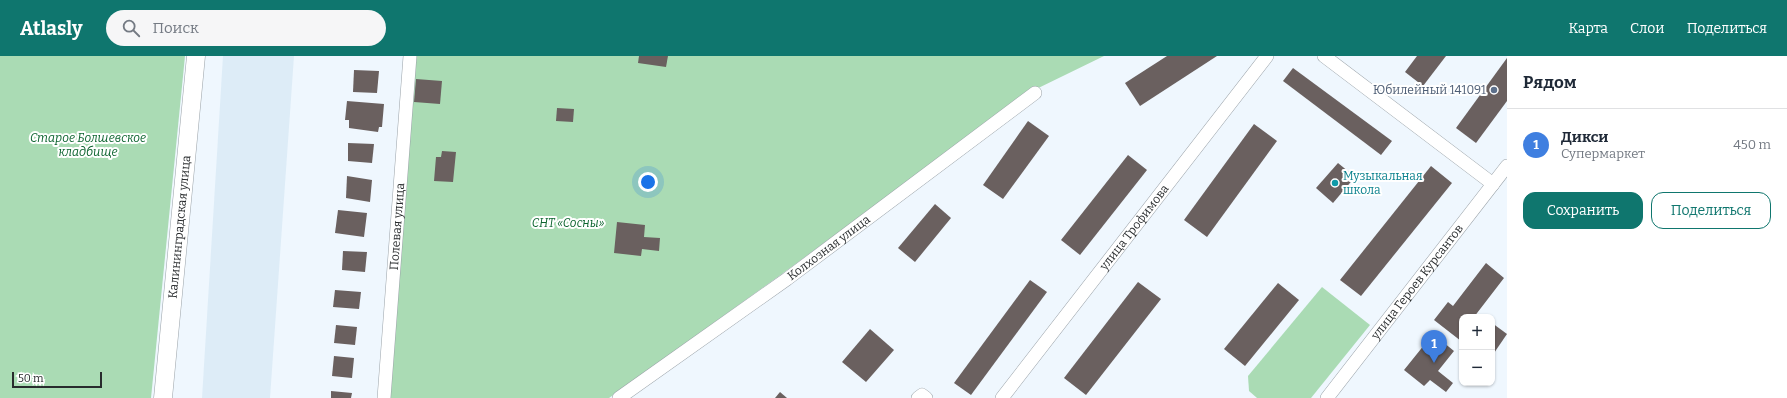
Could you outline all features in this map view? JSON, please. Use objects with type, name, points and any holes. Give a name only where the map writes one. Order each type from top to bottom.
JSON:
[{"type":"street","name":"Калининградская улица","points":[[163,398],[196,56]]},
{"type":"street","name":"Полевая улица","points":[[384,398],[410,56]]},
{"type":"street","name":"улица Трофимова","points":[[1002,398],[1267,56]]},
{"type":"street","points":[[1324,56],[1493,184]]},
{"type":"street","name":"Колхозная улица","points":[[619,398],[788,279],[1035,92]]},
{"type":"street","name":"улица Героев Курсантов","points":[[1327,398],[1507,166]]},
{"type":"street","points":[[918,398],[922,395],[926,398]]},
{"type":"shaded area","points":[[223,56],[294,56],[270,398],[202,398]]},
{"type":"green space","name":"Старое Болшевское кладбище","points":[[0,56],[185,56],[151,398],[0,398]]},
{"type":"green space","name":"СНТ «Сосны»","points":[[415,56],[1104,56],[1024,95],[786,271],[609,398],[387,398]]},
{"type":"green space","points":[[1322,287],[1370,325],[1311,398],[1257,398],[1249,391],[1248,376]]},
{"type":"building","points":[[639,56],[668,56],[666,67],[638,63]]},
{"type":"building","points":[[1167,56],[1217,56],[1140,106],[1125,83]]},
{"type":"building","points":[[1417,56],[1446,56],[1423,86],[1405,72]]},
{"type":"building","points":[[1507,58],[1507,101],[1476,143],[1456,128]]},
{"type":"building","points":[[1293,68],[1392,141],[1381,155],[1283,81]]},
{"type":"building","points":[[354,70],[379,71],[377,93],[353,92]]},
{"type":"building","points":[[416,79],[442,81],[440,104],[414,102]]},
{"type":"building","points":[[347,101],[384,104],[382,127],[379,127],[378,132],[349,128],[349,120],[345,120]]},
{"type":"building","points":[[557,108],[574,109],[573,122],[556,121]]},
{"type":"building","points":[[1028,121],[1049,136],[1003,199],[983,185]]},
{"type":"building","points":[[1254,124],[1277,141],[1207,237],[1184,220]]},
{"type":"building","points":[[348,143],[374,144],[372,163],[348,161]]},
{"type":"building","points":[[442,151],[456,152],[453,182],[434,181],[436,157],[441,157]]},
{"type":"building","points":[[1128,155],[1147,170],[1080,255],[1061,240]]},
{"type":"building","name":"Музыкальная школа","points":[[1338,163],[1355,177],[1333,203],[1316,188]]},
{"type":"building","points":[[1431,166],[1452,183],[1361,296],[1340,280]]},
{"type":"building","points":[[347,176],[372,180],[370,202],[346,198]]},
{"type":"building","points":[[935,204],[951,218],[915,262],[898,248]]},
{"type":"building","points":[[338,210],[367,213],[364,237],[335,233]]},
{"type":"building","points":[[617,222],[645,225],[644,237],[660,238],[659,251],[642,249],[641,256],[614,253]]},
{"type":"building","points":[[343,251],[367,252],[365,272],[342,270]]},
{"type":"building","points":[[1486,263],[1504,278],[1476,314],[1459,314],[1459,339],[1434,320],[1448,302],[1453,306]]},
{"type":"building","points":[[1030,280],[1047,292],[971,395],[954,383]]},
{"type":"building","points":[[1138,282],[1161,299],[1086,395],[1064,378]]},
{"type":"building","points":[[1278,283],[1299,300],[1245,366],[1224,349]]},
{"type":"building","points":[[335,290],[361,292],[359,309],[333,307]]},
{"type":"building","points":[[336,325],[357,327],[355,345],[334,343]]},
{"type":"building","points":[[1495,325],[1507,334],[1495,352]]},
{"type":"building","points":[[870,329],[894,350],[866,382],[842,362]]},
{"type":"building","points":[[1433,334],[1454,351],[1438,371],[1453,383],[1446,392],[1430,380],[1424,386],[1404,370]]},
{"type":"building","points":[[334,356],[354,358],[352,378],[332,376]]},
{"type":"building","points":[[331,391],[352,393],[351,398],[331,398]]},
{"type":"building","points":[[780,392],[787,398],[775,398]]},
{"type":"place","name":"Юбилейный 141091","points":[[1494,90]]},
{"type":"place","name":"Музыкальная школа","points":[[1335,183]]},
{"type":"place","name":"Дикси","points":[[1434,363]]}]
